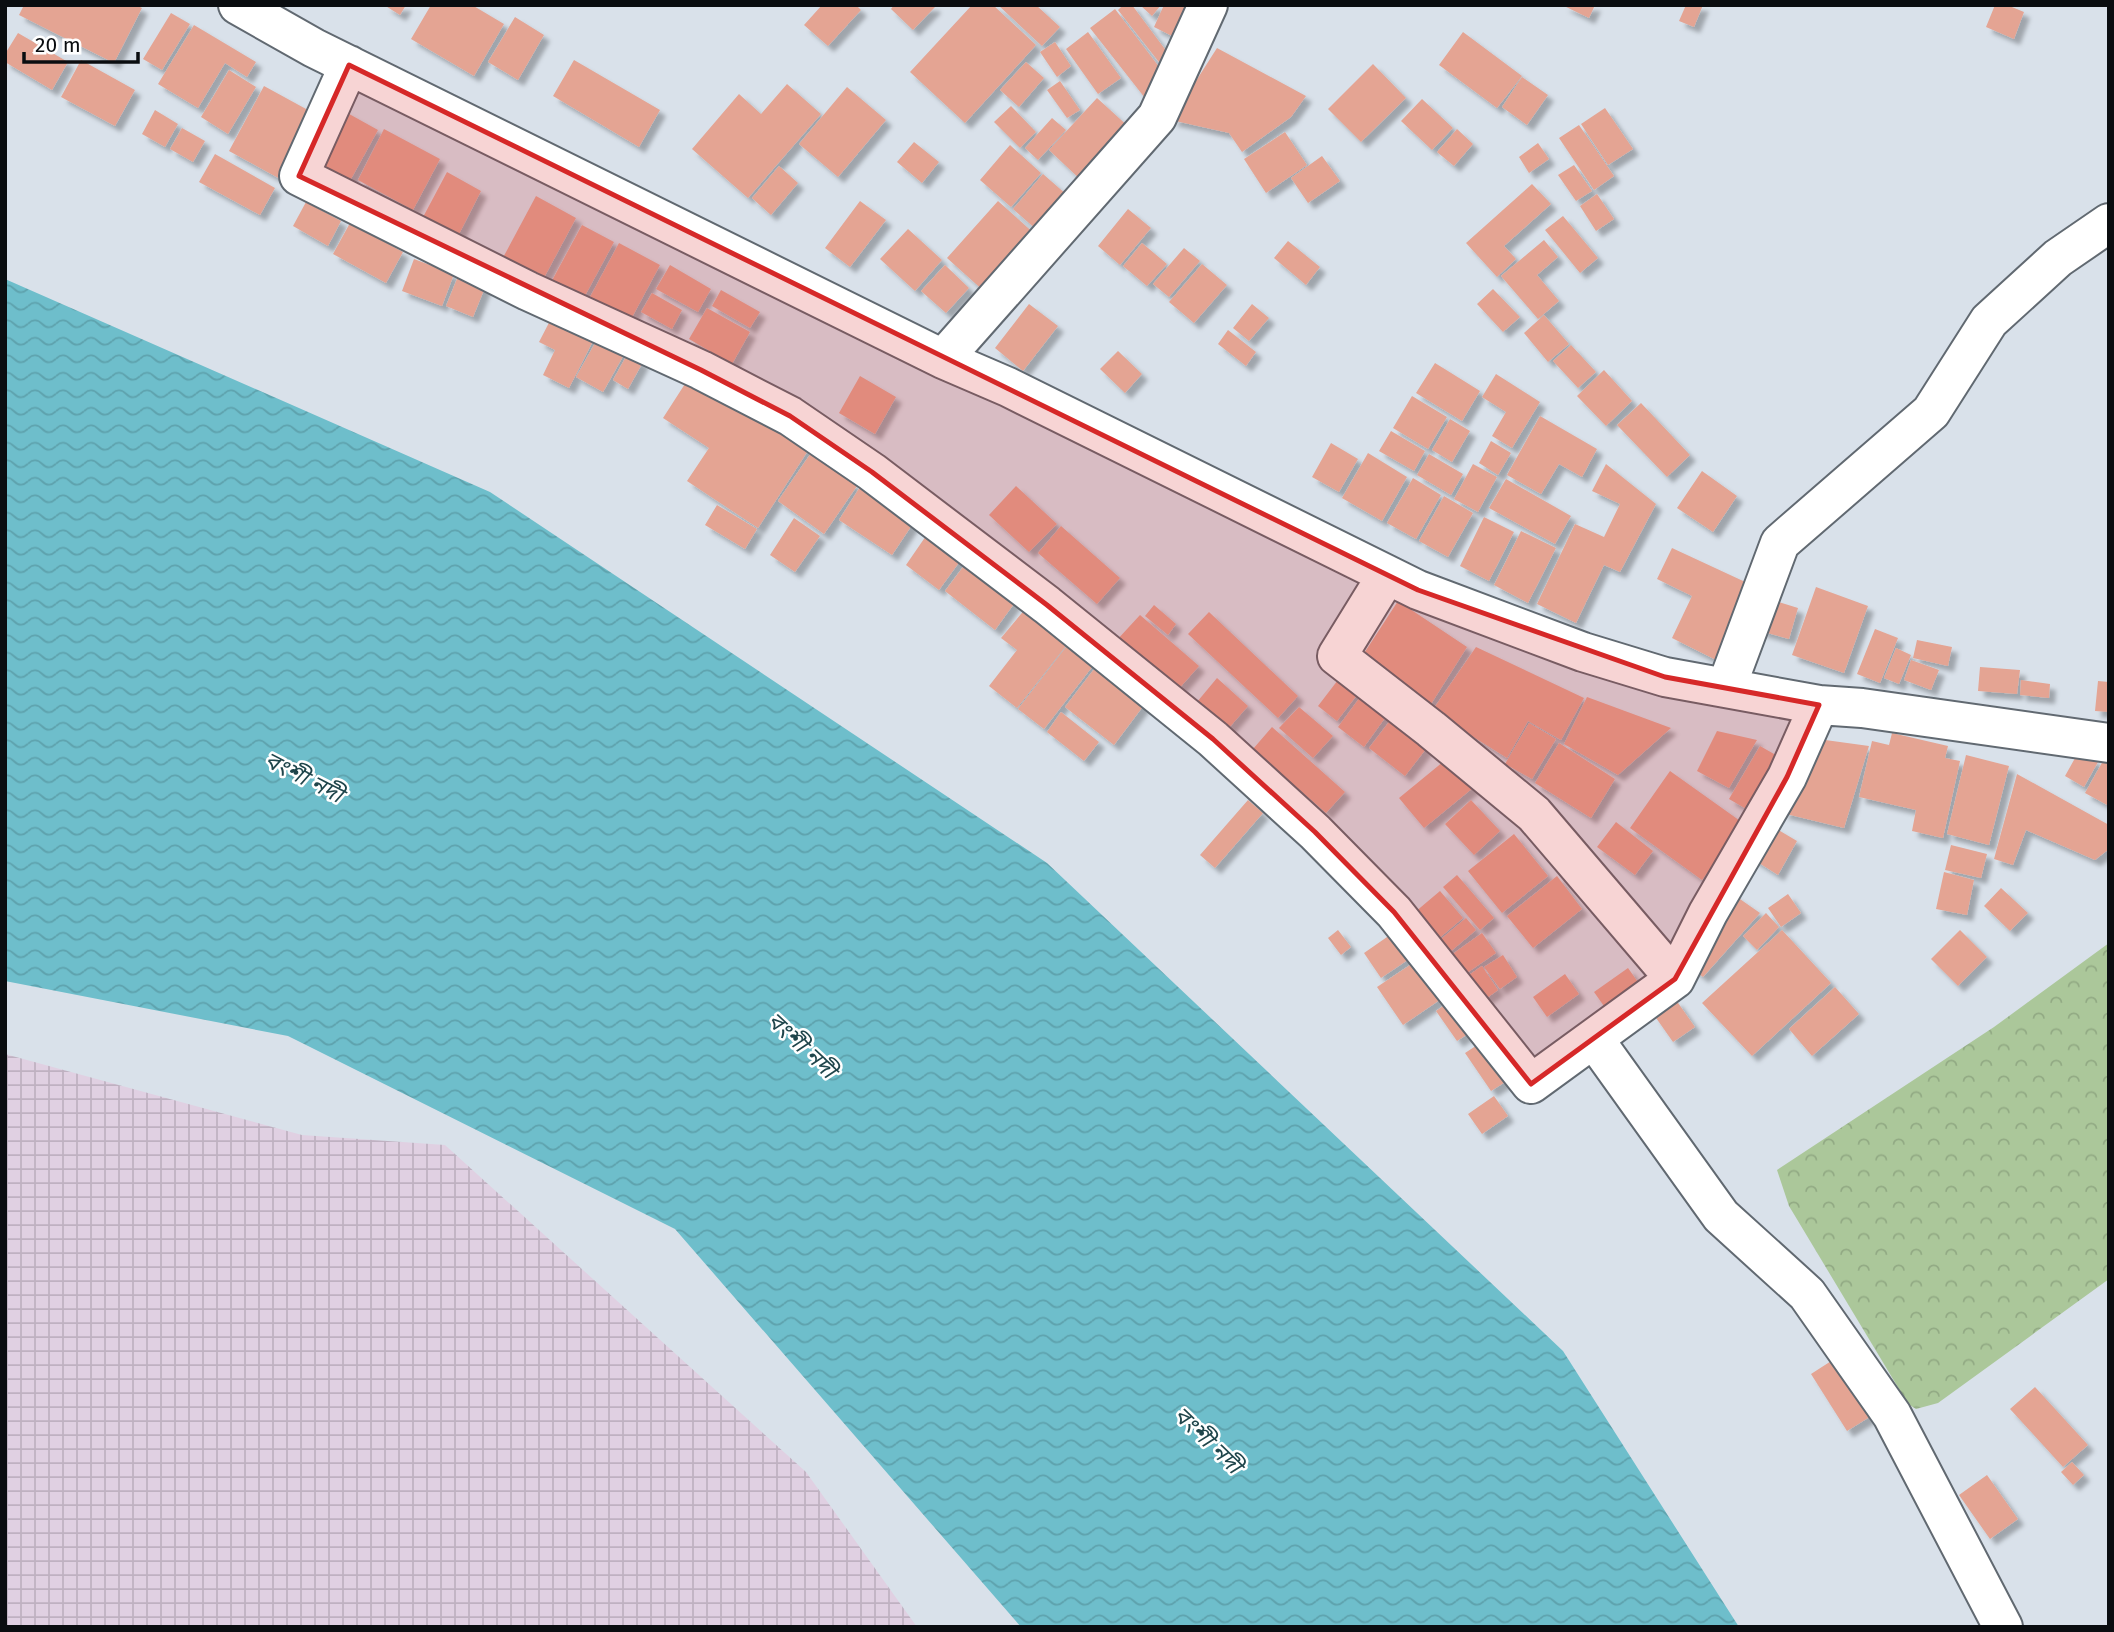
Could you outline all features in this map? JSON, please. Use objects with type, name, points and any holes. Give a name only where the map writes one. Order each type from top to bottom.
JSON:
[{"type":"street","points":[[238,5],[349,65],[1418,590],[1583,652],[1665,677],[1819,705],[1862,708],[2109,743]]},
{"type":"street","points":[[943,359],[1157,117],[1208,5]]},
{"type":"street","points":[[349,65],[299,176],[528,291],[701,370],[790,416],[872,472],[1047,605],[1213,739],[1315,832],[1394,912],[1531,1084],[1675,979],[1708,912],[1787,777],[1819,705]]},
{"type":"street","points":[[1726,688],[1780,543],[1931,412],[1989,321],[2058,258],[2109,223]]},
{"type":"street","points":[[1387,575],[1336,656],[1431,729],[1534,814],[1675,979]]},
{"type":"street","points":[[1594,1039],[1721,1216],[1807,1294],[1892,1415],[2003,1627]]},
{"type":"highlighted area","points":[[349,65],[1418,590],[1665,677],[1819,705],[1787,777],[1675,979],[1531,1084],[1394,912],[1315,832],[1213,739],[1047,605],[872,472],[790,416],[701,370],[299,176]]},
{"type":"shaded area","points":[[5,1054],[302,1135],[445,1145],[806,1472],[917,1627],[5,1627]]},
{"type":"green space","points":[[2109,943],[2109,1279],[1938,1403],[1916,1409],[1908,1404],[1789,1206],[1777,1170],[1994,1027]]},
{"type":"water","name":"বংশী নদী","points":[[5,279],[490,492],[1047,863],[1563,1351],[1739,1627],[1021,1627],[675,1229],[288,1036],[5,981]]},
{"type":"building","points":[[24,5],[136,5],[142,8],[114,63],[19,15]]},
{"type":"building","points":[[384,5],[406,5],[400,15]]},
{"type":"building","points":[[431,5],[472,5],[504,24],[474,76],[411,39]]},
{"type":"building","points":[[822,5],[856,5],[861,10],[828,46],[804,25]]},
{"type":"building","points":[[894,5],[935,7],[913,30],[891,9]]},
{"type":"building","points":[[972,5],[993,5],[1036,45],[965,123],[910,72]]},
{"type":"building","points":[[998,5],[1036,5],[1060,27],[1042,46]]},
{"type":"building","points":[[1123,5],[1132,5],[1176,64],[1166,71],[1118,10]]},
{"type":"building","points":[[1140,5],[1161,5],[1152,16]]},
{"type":"building","points":[[1164,5],[1180,5],[1187,9],[1174,37],[1154,27]]},
{"type":"building","points":[[1562,5],[1595,5],[1589,18]]},
{"type":"building","points":[[1686,5],[1703,5],[1694,27],[1679,21]]},
{"type":"building","points":[[1995,5],[2007,5],[2024,12],[2014,39],[1986,27]]},
{"type":"building","points":[[1115,9],[1169,80],[1145,98],[1090,28]]},
{"type":"building","points":[[171,13],[190,24],[162,70],[143,59]]},
{"type":"building","points":[[515,17],[544,35],[518,80],[488,62]]},
{"type":"building","points":[[194,25],[256,62],[247,77],[225,63],[198,108],[158,84]]},
{"type":"building","points":[[1088,32],[1121,78],[1098,94],[1066,49]]},
{"type":"building","points":[[1463,32],[1522,76],[1497,108],[1439,65]]},
{"type":"building","points":[[18,33],[68,62],[52,90],[5,62],[5,54]]},
{"type":"building","points":[[1055,42],[1071,66],[1057,77],[1040,52]]},
{"type":"building","points":[[1217,48],[1306,96],[1291,117],[1242,152],[1229,133],[1171,120]]},
{"type":"building","points":[[81,60],[135,90],[115,126],[61,97]]},
{"type":"building","points":[[574,60],[660,110],[639,147],[553,96]]},
{"type":"building","points":[[1026,62],[1044,78],[1019,107],[1000,90]]},
{"type":"building","points":[[1373,64],[1406,98],[1361,142],[1328,109]]},
{"type":"building","points":[[229,70],[256,87],[228,134],[201,117]]},
{"type":"building","points":[[1522,77],[1548,95],[1527,125],[1502,107]]},
{"type":"building","points":[[1060,81],[1080,110],[1067,118],[1047,90]]},
{"type":"building","points":[[787,84],[821,114],[748,198],[692,149],[739,94],[761,114]]},
{"type":"building","points":[[264,86],[317,115],[282,180],[229,151]]},
{"type":"building","points":[[847,87],[886,120],[838,177],[799,144]]},
{"type":"building","points":[[1097,98],[1131,129],[1083,182],[1049,150]]},
{"type":"building","points":[[1422,99],[1453,128],[1432,150],[1401,121]]},
{"type":"building","points":[[1011,106],[1036,132],[1020,148],[994,122]]},
{"type":"building","points":[[1605,108],[1633,149],[1608,165],[1581,124]]},
{"type":"building","points":[[155,110],[178,124],[165,147],[142,134]]},
{"type":"building","points":[[342,110],[378,130],[346,188],[311,168]]},
{"type":"building","points":[[1052,118],[1066,130],[1038,160],[1025,148]]},
{"type":"building","points":[[1579,125],[1614,176],[1594,190],[1559,138]]},
{"type":"building","points":[[182,128],[205,141],[193,162],[170,149]]},
{"type":"building","points":[[384,129],[440,159],[413,210],[358,180]]},
{"type":"building","points":[[1457,129],[1473,144],[1454,166],[1437,152]]},
{"type":"building","points":[[1285,132],[1307,165],[1266,193],[1244,159]]},
{"type":"building","points":[[914,142],[939,162],[922,183],[897,162]]},
{"type":"building","points":[[1538,143],[1549,159],[1529,173],[1519,157]]},
{"type":"building","points":[[1010,145],[1041,173],[1011,207],[980,180]]},
{"type":"building","points":[[215,154],[275,188],[260,215],[199,182]]},
{"type":"building","points":[[1322,156],[1340,181],[1308,203],[1291,178]]},
{"type":"building","points":[[1574,165],[1592,191],[1576,201],[1558,175]]},
{"type":"building","points":[[779,166],[798,183],[771,215],[752,198]]},
{"type":"building","points":[[447,172],[481,191],[457,238],[422,219]]},
{"type":"building","points":[[1043,174],[1075,202],[1045,237],[1013,209]]},
{"type":"building","points":[[1532,184],[1551,204],[1504,246],[1516,259],[1497,277],[1466,243]]},
{"type":"building","points":[[1597,194],[1614,219],[1596,231],[1580,206]]},
{"type":"building","points":[[536,196],[576,218],[538,289],[498,267]]},
{"type":"building","points":[[860,201],[886,220],[850,267],[825,248]]},
{"type":"building","points":[[998,201],[1037,236],[986,293],[947,258]]},
{"type":"building","points":[[306,202],[341,221],[328,246],[293,226]]},
{"type":"building","points":[[1128,209],[1151,228],[1120,265],[1098,246]]},
{"type":"building","points":[[1563,216],[1598,258],[1580,273],[1545,230]]},
{"type":"building","points":[[350,223],[403,252],[386,283],[333,254]]},
{"type":"building","points":[[582,225],[614,242],[580,305],[548,288]]},
{"type":"building","points":[[908,229],[942,260],[915,291],[880,259]]},
{"type":"building","points":[[1544,240],[1558,257],[1537,275],[1559,301],[1538,319],[1501,276]]},
{"type":"building","points":[[1288,241],[1320,267],[1306,285],[1274,258]]},
{"type":"building","points":[[619,243],[660,265],[630,321],[589,299]]},
{"type":"building","points":[[1142,243],[1167,264],[1147,286],[1123,266]]},
{"type":"building","points":[[1184,248],[1200,261],[1169,297],[1153,284]]},
{"type":"building","points":[[414,259],[454,274],[442,306],[402,291]]},
{"type":"building","points":[[1202,264],[1227,285],[1194,323],[1169,302]]},
{"type":"building","points":[[670,265],[711,289],[698,312],[656,289]]},
{"type":"building","points":[[945,265],[969,288],[946,313],[921,291]]},
{"type":"building","points":[[459,274],[486,285],[473,317],[446,306]]},
{"type":"building","points":[[1493,289],[1520,317],[1503,332],[1477,304]]},
{"type":"building","points":[[721,290],[760,312],[750,328],[712,306]]},
{"type":"building","points":[[652,293],[682,310],[672,329],[641,312]]},
{"type":"building","points":[[1029,304],[1058,326],[1023,371],[995,348]]},
{"type":"building","points":[[1252,304],[1269,318],[1249,341],[1233,328]]},
{"type":"building","points":[[707,308],[750,332],[732,364],[689,339]]},
{"type":"building","points":[[553,315],[595,337],[569,388],[543,375],[555,350],[539,342]]},
{"type":"building","points":[[1544,315],[1569,344],[1548,362],[1524,333]]},
{"type":"building","points":[[1228,330],[1256,352],[1246,366],[1218,344]]},
{"type":"building","points":[[599,336],[626,351],[603,392],[576,377]]},
{"type":"building","points":[[1571,345],[1596,372],[1578,388],[1553,361]]},
{"type":"building","points":[[1118,351],[1142,374],[1125,393],[1100,369]]},
{"type":"building","points":[[628,353],[643,362],[628,389],[613,380]]},
{"type":"building","points":[[1435,363],[1480,391],[1462,421],[1416,393]]},
{"type":"building","points":[[1604,370],[1632,401],[1606,426],[1577,396]]},
{"type":"building","points":[[692,373],[809,449],[758,528],[687,481],[709,448],[663,418]]},
{"type":"building","points":[[1496,374],[1540,402],[1512,448],[1492,436],[1506,412],[1482,397]]},
{"type":"building","points":[[860,376],[896,397],[875,434],[839,413]]},
{"type":"building","points":[[1412,396],[1447,417],[1428,449],[1393,428]]},
{"type":"building","points":[[1641,403],[1690,455],[1667,477],[1617,425]]},
{"type":"building","points":[[1540,416],[1597,449],[1582,477],[1559,464],[1541,494],[1507,475]]},
{"type":"building","points":[[1450,419],[1470,431],[1452,462],[1432,450]]},
{"type":"building","points":[[1391,431],[1425,451],[1414,471],[1379,451]]},
{"type":"building","points":[[1491,441],[1511,453],[1498,475],[1479,463]]},
{"type":"building","points":[[1331,443],[1358,459],[1339,492],[1312,477]]},
{"type":"building","points":[[811,453],[857,486],[824,534],[778,501]]},
{"type":"building","points":[[1368,453],[1407,477],[1382,521],[1342,498]]},
{"type":"building","points":[[1429,454],[1463,474],[1451,495],[1417,475]]},
{"type":"building","points":[[1473,464],[1497,477],[1478,512],[1454,499]]},
{"type":"building","points":[[1606,464],[1656,504],[1620,572],[1604,565],[1576,623],[1537,604],[1575,524],[1604,537],[1620,504],[1592,491]]},
{"type":"building","points":[[1702,471],[1737,496],[1713,532],[1677,508]]},
{"type":"building","points":[[1413,478],[1441,495],[1416,539],[1387,523]]},
{"type":"building","points":[[1506,479],[1571,516],[1555,544],[1489,508]]},
{"type":"building","points":[[1016,486],[1057,524],[1029,552],[989,515]]},
{"type":"building","points":[[860,487],[914,522],[892,555],[839,520]]},
{"type":"building","points":[[1444,496],[1473,513],[1448,557],[1419,541]]},
{"type":"building","points":[[717,505],[757,529],[745,549],[705,525]]},
{"type":"building","points":[[1484,517],[1514,532],[1489,581],[1460,566]]},
{"type":"building","points":[[794,518],[820,536],[795,572],[770,555]]},
{"type":"building","points":[[1061,526],[1120,578],[1097,604],[1038,553]]},
{"type":"building","points":[[1521,531],[1556,548],[1528,603],[1494,585]]},
{"type":"building","points":[[928,533],[963,557],[939,590],[906,565]]},
{"type":"building","points":[[1672,548],[1756,587],[1720,662],[1672,638],[1692,596],[1657,579]]},
{"type":"building","points":[[966,563],[1016,601],[995,630],[945,591]]},
{"type":"building","points":[[1816,587],[1868,606],[1844,673],[1792,655]]},
{"type":"building","points":[[1769,599],[1798,608],[1789,639],[1760,631]]},
{"type":"building","points":[[1398,601],[1467,647],[1431,704],[1361,658]]},
{"type":"building","points":[[1154,605],[1176,624],[1168,635],[1145,616]]},
{"type":"building","points":[[1026,608],[1069,642],[1017,708],[989,686],[1017,650],[1001,638]]},
{"type":"building","points":[[1209,612],[1298,696],[1278,718],[1188,634]]},
{"type":"building","points":[[1140,615],[1199,666],[1176,692],[1116,641]]},
{"type":"building","points":[[1875,629],[1898,638],[1880,683],[1857,674]]},
{"type":"building","points":[[1917,640],[1952,647],[1948,666],[1913,658]]},
{"type":"building","points":[[1070,642],[1096,662],[1044,729],[1018,709]]},
{"type":"building","points":[[1476,647],[1584,698],[1561,740],[1528,721],[1507,758],[1432,711]]},
{"type":"building","points":[[1896,648],[1911,655],[1899,684],[1884,678]]},
{"type":"building","points":[[1911,660],[1939,670],[1931,690],[1904,680]]},
{"type":"building","points":[[1098,664],[1147,701],[1114,745],[1065,707]]},
{"type":"building","points":[[1980,667],[2020,670],[2017,694],[1978,691]]},
{"type":"building","points":[[1341,676],[1360,691],[1337,721],[1318,706]]},
{"type":"building","points":[[1217,678],[1248,706],[1228,729],[1197,702]]},
{"type":"building","points":[[2021,680],[2050,684],[2049,698],[2020,695]]},
{"type":"building","points":[[2098,681],[2109,682],[2109,712],[2095,711]]},
{"type":"building","points":[[1364,692],[1390,711],[1364,747],[1338,727]]},
{"type":"building","points":[[1587,697],[1671,728],[1618,775],[1564,744]]},
{"type":"building","points":[[1299,707],[1333,736],[1313,758],[1279,728]]},
{"type":"building","points":[[1061,712],[1099,742],[1084,761],[1047,732]]},
{"type":"building","points":[[1392,718],[1429,745],[1405,776],[1369,748]]},
{"type":"building","points":[[1529,723],[1556,739],[1532,779],[1505,764]]},
{"type":"building","points":[[1272,727],[1345,792],[1326,813],[1253,749]]},
{"type":"building","points":[[1717,731],[1757,740],[1729,788],[1697,771]]},
{"type":"building","points":[[1892,733],[1948,746],[1945,758],[1960,761],[1943,838],[1912,831],[1916,810],[1859,797],[1872,741],[1889,745]]},
{"type":"building","points":[[1818,739],[1869,746],[1844,828],[1782,813]]},
{"type":"building","points":[[1559,743],[1615,779],[1591,818],[1535,783]]},
{"type":"building","points":[[1760,746],[1786,761],[1755,814],[1729,799]]},
{"type":"building","points":[[2079,751],[2098,762],[2084,787],[2065,776]]},
{"type":"building","points":[[1966,755],[2009,766],[1989,845],[1947,834]]},
{"type":"building","points":[[1449,757],[1474,787],[1424,828],[1399,798]]},
{"type":"building","points":[[2103,761],[2109,764],[2109,806],[2085,793]]},
{"type":"building","points":[[1670,771],[1743,823],[1702,880],[1630,828]]},
{"type":"building","points":[[2017,774],[2109,825],[2109,849],[2095,860],[2026,830],[2013,865],[1994,859]]},
{"type":"building","points":[[1248,800],[1263,813],[1215,868],[1200,855]]},
{"type":"building","points":[[1471,800],[1500,831],[1474,855],[1445,824]]},
{"type":"building","points":[[1616,822],[1653,851],[1635,875],[1597,847]]},
{"type":"building","points":[[1770,825],[1797,841],[1778,875],[1751,858]]},
{"type":"building","points":[[1514,834],[1548,876],[1502,913],[1468,871]]},
{"type":"building","points":[[1951,845],[1987,854],[1981,878],[1945,870]]},
{"type":"building","points":[[1944,872],[1974,880],[1967,915],[1936,909]]},
{"type":"building","points":[[1457,875],[1494,918],[1480,930],[1443,887]]},
{"type":"building","points":[[1557,876],[1582,909],[1533,948],[1507,916]]},
{"type":"building","points":[[2001,888],[2028,913],[2010,931],[1984,906]]},
{"type":"building","points":[[1727,890],[1760,913],[1703,977],[1686,964]]},
{"type":"building","points":[[1440,891],[1463,918],[1431,945],[1408,918]]},
{"type":"building","points":[[1788,894],[1801,913],[1781,927],[1768,908]]},
{"type":"building","points":[[1766,913],[1779,927],[1757,950],[1743,936]]},
{"type":"building","points":[[1466,918],[1476,930],[1444,957],[1434,945]]},
{"type":"building","points":[[1400,928],[1418,953],[1381,978],[1364,953]]},
{"type":"building","points":[[1338,930],[1351,947],[1341,955],[1328,938]]},
{"type":"building","points":[[1782,930],[1831,983],[1752,1056],[1702,1003]]},
{"type":"building","points":[[1960,930],[1987,957],[1958,986],[1931,959]]},
{"type":"building","points":[[1482,933],[1496,953],[1461,977],[1447,958]]},
{"type":"building","points":[[1503,955],[1517,977],[1500,989],[1484,967]]},
{"type":"building","points":[[1422,957],[1447,995],[1403,1025],[1377,987]]},
{"type":"building","points":[[1482,966],[1498,990],[1480,1003],[1463,979]]},
{"type":"building","points":[[1628,968],[1645,992],[1611,1016],[1594,992]]},
{"type":"building","points":[[1565,974],[1579,994],[1547,1017],[1533,997]]},
{"type":"building","points":[[1835,987],[1859,1014],[1812,1056],[1789,1029]]},
{"type":"building","points":[[1453,999],[1474,1030],[1457,1041],[1436,1011]]},
{"type":"building","points":[[1676,1000],[1695,1027],[1673,1042],[1654,1015]]},
{"type":"building","points":[[1485,1040],[1510,1079],[1491,1091],[1465,1053]]},
{"type":"building","points":[[1494,1096],[1508,1116],[1482,1134],[1468,1114]]},
{"type":"building","points":[[1839,1356],[1876,1413],[1847,1431],[1811,1374]]},
{"type":"building","points":[[2035,1387],[2088,1445],[2063,1467],[2010,1409]]},
{"type":"building","points":[[2072,1462],[2084,1475],[2073,1485],[2061,1472]]},
{"type":"building","points":[[1987,1475],[2018,1519],[1990,1539],[1959,1495]]}]
